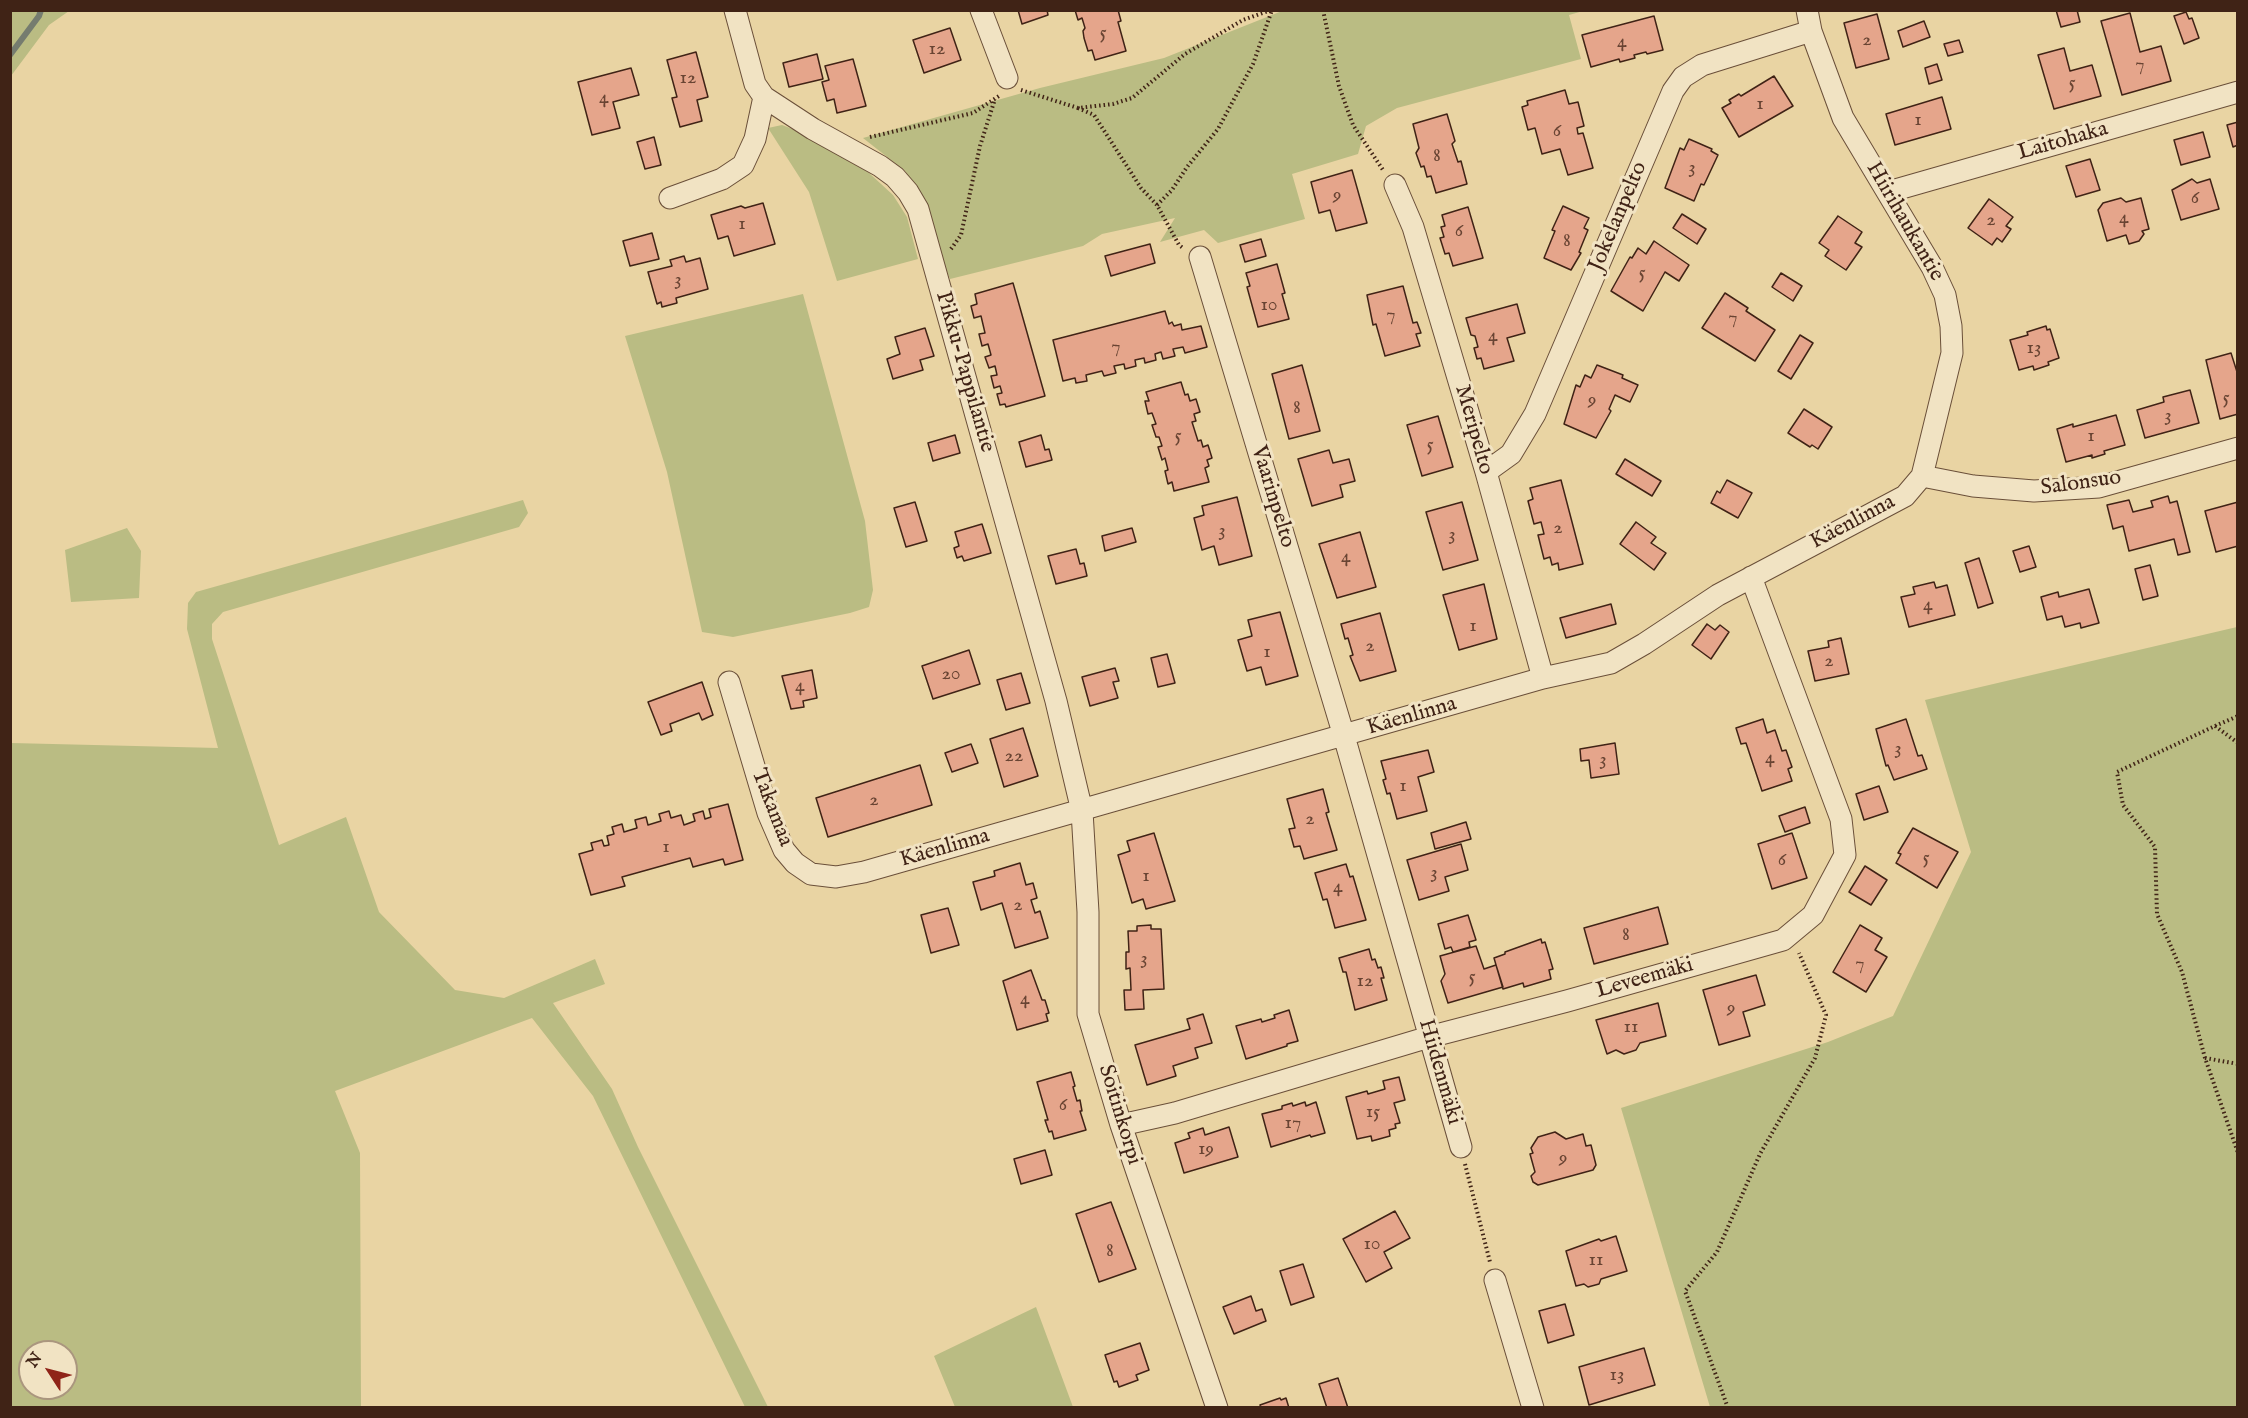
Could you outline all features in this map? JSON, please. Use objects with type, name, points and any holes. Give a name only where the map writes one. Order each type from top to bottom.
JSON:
[{"type":"street","points":[[670,198],[722,179],[743,165],[755,139],[764,97],[755,84],[735,10]]},
{"type":"street","points":[[981,10],[1008,89]]},
{"type":"street","name":"Hiirihaukantie","points":[[1806,10],[1811,32],[1843,118],[1945,295],[1951,326],[1952,353],[1922,476]]},
{"type":"street","name":"Jokelanpelto","points":[[1486,472],[1511,454],[1535,414],[1672,92],[1683,77],[1701,65],[1811,32]]},
{"type":"street","name":"Laitohaka","points":[[1887,192],[2238,92]]},
{"type":"street","name":"Pikku-Pappilantie","points":[[764,97],[772,104],[880,166],[895,177],[908,192],[918,209],[1056,701],[1082,811]]},
{"type":"street","name":"Meripelto","points":[[1395,185],[1413,227],[1486,472],[1543,678]]},
{"type":"street","name":"Vaarinpelto","points":[[1200,257],[1344,736]]},
{"type":"street","name":"Salonsuo","points":[[1922,476],[1973,486],[2034,491],[2099,487],[2238,448]]},
{"type":"street","name":"Käenlinna","points":[[864,872],[1543,678],[1611,663],[1644,644],[1718,594],[1905,496],[1922,476]]},
{"type":"street","name":"Leveemäki","points":[[1121,1125],[1174,1113],[1429,1037],[1783,940],[1813,915],[1845,855],[1841,819],[1750,577]]},
{"type":"street","name":"Takamaa","points":[[729,682],[768,813],[784,850],[795,864],[811,874],[836,877],[864,872]]},
{"type":"street","name":"Hiidenmäki","points":[[1344,736],[1461,1147]]},
{"type":"street","name":"Soitinkorpi","points":[[1082,811],[1088,912],[1088,1014],[1121,1125],[1217,1407]]},
{"type":"street","points":[[1495,1280],[1533,1407]]},
{"type":"path","points":[[1078,108],[1113,104],[1132,98],[1185,54],[1243,20],[1272,10]]},
{"type":"path","points":[[1157,205],[1172,190],[1187,167],[1218,129],[1253,64],[1272,10]]},
{"type":"path","points":[[1323,10],[1339,86],[1353,124],[1374,158],[1395,185]]},
{"type":"path","points":[[936,270],[961,235],[980,146],[995,97],[1008,89]]},
{"type":"path","points":[[844,146],[859,140],[973,113],[1008,89],[1022,90],[1094,115],[1141,188],[1157,205],[1179,244],[1200,257]]},
{"type":"path","points":[[2238,716],[2117,772],[2122,805],[2156,848],[2157,914],[2182,972],[2205,1058],[2238,1153]]},
{"type":"path","points":[[2215,726],[2238,743]]},
{"type":"path","points":[[1728,1407],[1685,1291],[1717,1252],[1760,1154],[1815,1058],[1826,1016],[1790,934]]},
{"type":"path","points":[[2205,1058],[2238,1064]]},
{"type":"path","name":"Hiidenmäki","points":[[1461,1147],[1495,1280]]},
{"type":"green space","points":[[11,10],[69,11],[49,25],[11,76]]},
{"type":"green space","points":[[1282,11],[1583,11],[1569,15],[1581,59],[1397,108],[1366,126],[1358,154],[1292,174],[1305,219],[1218,243],[1204,230],[1160,242],[1175,218],[1102,234],[1083,246],[950,279],[935,245],[919,191],[905,171],[863,138],[1040,88],[1164,58]]},
{"type":"green space","points":[[782,125],[803,133],[868,172],[893,195],[907,217],[918,259],[837,281],[809,192],[768,128]]},
{"type":"green space","points":[[803,294],[865,521],[873,590],[869,607],[733,637],[702,632],[667,472],[625,336]]},
{"type":"green space","points":[[523,500],[528,513],[519,527],[223,612],[212,624],[212,639],[279,845],[346,817],[379,912],[455,990],[504,998],[595,959],[605,984],[553,1003],[612,1089],[638,1147],[768,1407],[745,1407],[593,1096],[532,1018],[335,1091],[360,1153],[361,1407],[11,1407],[11,743],[218,748],[187,629],[188,603],[196,592]]},
{"type":"green space","points":[[127,528],[141,551],[139,598],[71,602],[65,550]]},
{"type":"green space","points":[[2237,627],[2237,1407],[1710,1407],[1621,1108],[1828,1042],[1893,1016],[1971,852],[1925,700]]},
{"type":"green space","points":[[1036,1307],[1073,1407],[955,1407],[934,1356]]},
{"type":"building","points":[[1018,10],[1047,10],[1048,15],[1022,24]]},
{"type":"building","points":[[1075,10],[1118,10],[1121,21],[1118,22],[1126,51],[1095,60],[1092,50],[1088,51],[1082,18],[1078,20]]},
{"type":"building","points":[[2056,10],[2077,10],[2080,22],[2061,27]]},
{"type":"building","points":[[2186,12],[2189,19],[2192,18],[2199,38],[2184,44],[2174,16]]},
{"type":"building","points":[[2130,13],[2140,52],[2161,46],[2171,81],[2122,95],[2101,21]]},
{"type":"building","points":[[1877,14],[1889,59],[1856,68],[1844,23]]},
{"type":"building","points":[[1654,16],[1663,50],[1647,54],[1646,52],[1634,55],[1635,58],[1620,62],[1619,59],[1591,67],[1582,35]]},
{"type":"building","points":[[1924,21],[1930,37],[1903,47],[1898,31]]},
{"type":"building","points":[[950,28],[961,60],[924,73],[913,40]]},
{"type":"building","points":[[1959,40],[1963,52],[1948,56],[1944,44]]},
{"type":"building","points":[[2064,48],[2070,71],[2092,65],[2101,96],[2054,109],[2038,55]]},
{"type":"building","points":[[696,52],[708,97],[697,100],[702,121],[680,127],[672,98],[677,97],[667,60]]},
{"type":"building","points":[[817,54],[823,79],[789,87],[783,63]]},
{"type":"building","points":[[853,59],[866,106],[837,113],[834,99],[827,101],[822,82],[829,80],[825,66]]},
{"type":"building","points":[[1937,64],[1942,80],[1929,84],[1925,68]]},
{"type":"building","points":[[631,68],[639,95],[613,102],[620,128],[592,135],[578,82]]},
{"type":"building","points":[[1774,76],[1793,106],[1739,137],[1722,108],[1731,103],[1729,100],[1739,94],[1741,96]]},
{"type":"building","points":[[1565,90],[1569,104],[1578,102],[1584,126],[1577,128],[1578,134],[1583,133],[1593,168],[1568,175],[1560,149],[1542,154],[1535,128],[1528,130],[1522,107],[1528,105],[1527,101]]},
{"type":"building","points":[[1942,97],[1951,129],[1895,145],[1886,114]]},
{"type":"building","points":[[1447,114],[1455,141],[1452,144],[1458,162],[1461,161],[1467,184],[1436,193],[1431,176],[1427,177],[1424,166],[1421,167],[1416,153],[1419,148],[1413,124]]},
{"type":"building","points":[[2238,122],[2238,145],[2233,147],[2227,125]]},
{"type":"building","points":[[2203,132],[2210,157],[2181,165],[2174,140]]},
{"type":"building","points":[[654,137],[661,165],[645,169],[637,142]]},
{"type":"building","points":[[1689,139],[1712,149],[1711,151],[1718,155],[1694,201],[1665,188],[1680,148],[1684,150]]},
{"type":"building","points":[[2090,159],[2100,190],[2076,197],[2066,166]]},
{"type":"building","points":[[1352,170],[1367,223],[1336,231],[1330,210],[1319,213],[1311,182]]},
{"type":"building","points":[[2192,179],[2197,183],[2210,179],[2219,209],[2181,220],[2172,190]]},
{"type":"building","points":[[2121,198],[2126,202],[2141,198],[2149,229],[2142,231],[2144,234],[2139,241],[2129,244],[2126,235],[2107,241],[2098,210],[2103,203]]},
{"type":"building","points":[[1989,199],[2013,217],[2006,226],[2011,229],[2002,242],[1997,238],[1992,245],[1968,228]]},
{"type":"building","points":[[763,203],[775,244],[734,256],[728,236],[718,239],[711,215],[741,206],[745,208]]},
{"type":"building","points":[[1563,206],[1589,218],[1584,228],[1588,230],[1579,252],[1581,253],[1571,270],[1544,258],[1555,231],[1552,230]]},
{"type":"building","points":[[1468,207],[1483,258],[1453,266],[1449,253],[1445,254],[1440,238],[1444,237],[1441,227],[1445,226],[1442,215]]},
{"type":"building","points":[[1682,214],[1706,229],[1697,244],[1673,228]]},
{"type":"building","points":[[1838,216],[1862,232],[1855,243],[1862,247],[1846,270],[1825,256],[1829,250],[1819,243]]},
{"type":"building","points":[[652,233],[659,259],[630,266],[623,241]]},
{"type":"building","points":[[1261,239],[1266,256],[1245,262],[1240,245]]},
{"type":"building","points":[[1654,241],[1689,265],[1679,281],[1665,272],[1643,311],[1611,291],[1630,257],[1632,258],[1638,248],[1646,254]]},
{"type":"building","points":[[1150,244],[1155,263],[1111,276],[1105,256]]},
{"type":"building","points":[[684,256],[686,262],[700,258],[708,289],[676,298],[677,303],[662,307],[661,302],[657,304],[648,272],[672,266],[670,260]]},
{"type":"building","points":[[1277,264],[1289,319],[1258,327],[1247,287],[1250,286],[1246,273]]},
{"type":"building","points":[[1781,273],[1802,286],[1793,301],[1772,287]]},
{"type":"building","points":[[1013,283],[1045,396],[1006,407],[1005,404],[1000,405],[997,394],[1002,393],[1000,386],[994,388],[991,376],[997,375],[995,366],[989,368],[985,357],[991,355],[988,344],[982,346],[979,334],[985,333],[981,316],[974,318],[971,306],[977,304],[975,294]]},
{"type":"building","points":[[1403,286],[1413,323],[1417,322],[1421,333],[1416,334],[1420,346],[1385,356],[1376,324],[1373,325],[1367,295]]},
{"type":"building","points":[[1725,293],[1748,308],[1746,311],[1775,330],[1755,361],[1702,328]]},
{"type":"building","points":[[1517,304],[1525,333],[1507,338],[1514,361],[1484,369],[1481,358],[1477,359],[1474,348],[1478,347],[1475,336],[1471,335],[1466,318]]},
{"type":"building","points":[[1165,311],[1169,324],[1172,322],[1174,326],[1181,324],[1182,330],[1201,326],[1207,347],[1185,353],[1183,347],[1173,349],[1175,356],[1163,359],[1161,352],[1155,354],[1156,360],[1145,363],[1144,358],[1135,360],[1136,366],[1125,369],[1124,364],[1114,366],[1116,373],[1104,376],[1102,371],[1086,375],[1087,381],[1076,383],[1075,378],[1063,381],[1053,340]]},
{"type":"building","points":[[2046,326],[2047,330],[2050,329],[2059,358],[2048,362],[2049,365],[2034,370],[2033,366],[2019,370],[2010,340],[2028,335],[2027,332]]},
{"type":"building","points":[[925,328],[934,356],[920,360],[923,370],[893,379],[887,359],[900,354],[895,337]]},
{"type":"building","points":[[1800,335],[1813,343],[1791,379],[1778,371]]},
{"type":"building","points":[[2231,353],[2238,375],[2238,414],[2220,419],[2206,360]]},
{"type":"building","points":[[1302,365],[1320,431],[1289,439],[1272,374]]},
{"type":"building","points":[[1597,365],[1623,375],[1622,378],[1638,385],[1630,402],[1615,395],[1609,409],[1611,411],[1596,438],[1564,424],[1576,385],[1580,387],[1585,375],[1591,378]]},
{"type":"building","points":[[1181,382],[1185,395],[1188,394],[1190,401],[1196,399],[1200,412],[1194,414],[1196,421],[1192,422],[1198,441],[1201,440],[1203,447],[1208,445],[1212,458],[1207,460],[1209,466],[1205,468],[1209,482],[1174,491],[1172,482],[1168,484],[1165,458],[1162,460],[1158,447],[1162,446],[1152,425],[1156,424],[1152,413],[1148,414],[1145,401],[1149,401],[1146,392]]},
{"type":"building","points":[[2190,390],[2199,423],[2145,438],[2137,410],[2164,402],[2163,397]]},
{"type":"building","points":[[1804,409],[1832,427],[1818,449],[1812,445],[1810,447],[1788,433]]},
{"type":"building","points":[[2116,415],[2125,445],[2104,451],[2105,454],[2092,458],[2092,455],[2066,462],[2057,429]]},
{"type":"building","points":[[1438,416],[1453,467],[1422,476],[1407,425]]},
{"type":"building","points":[[955,435],[960,453],[933,461],[928,443]]},
{"type":"building","points":[[1041,435],[1045,450],[1049,449],[1052,460],[1026,467],[1019,442]]},
{"type":"building","points":[[1329,450],[1333,463],[1349,459],[1355,481],[1340,485],[1343,497],[1312,506],[1298,459]]},
{"type":"building","points":[[1625,459],[1661,481],[1652,496],[1616,474]]},
{"type":"building","points":[[1561,480],[1583,564],[1559,570],[1558,563],[1552,565],[1550,557],[1544,559],[1538,535],[1544,534],[1541,522],[1534,524],[1528,501],[1533,499],[1530,488]]},
{"type":"building","points":[[1727,480],[1752,493],[1738,518],[1711,503],[1717,491],[1720,493]]},
{"type":"building","points":[[2168,496],[2170,503],[2177,501],[2190,552],[2178,555],[2174,539],[2129,551],[2123,526],[2113,529],[2107,505],[2129,500],[2133,512],[2153,507],[2151,501]]},
{"type":"building","points":[[1237,497],[1252,556],[1219,565],[1214,546],[1202,550],[1194,518],[1204,515],[1202,506]]},
{"type":"building","points":[[915,502],[927,541],[906,547],[894,508]]},
{"type":"building","points":[[1462,502],[1478,560],[1443,570],[1426,512]]},
{"type":"building","points":[[2238,502],[2238,546],[2216,552],[2205,511]]},
{"type":"building","points":[[1636,522],[1656,537],[1651,543],[1666,553],[1654,570],[1620,544]]},
{"type":"building","points":[[982,524],[991,553],[964,561],[962,556],[957,558],[954,548],[959,546],[955,532]]},
{"type":"building","points":[[1132,528],[1136,542],[1105,551],[1102,536]]},
{"type":"building","points":[[1360,532],[1376,587],[1337,598],[1319,544]]},
{"type":"building","points":[[2029,546],[2036,567],[2020,572],[2013,551]]},
{"type":"building","points":[[1076,549],[1080,564],[1084,563],[1087,576],[1056,584],[1048,556]]},
{"type":"building","points":[[1979,558],[1993,603],[1978,608],[1965,563]]},
{"type":"building","points":[[2150,565],[2158,596],[2143,600],[2135,569]]},
{"type":"building","points":[[1934,582],[1936,588],[1947,585],[1955,615],[1909,627],[1901,597],[1915,594],[1913,587]]},
{"type":"building","points":[[1484,584],[1497,639],[1459,650],[1443,595]]},
{"type":"building","points":[[2089,589],[2099,623],[2081,628],[2080,623],[2065,627],[2062,616],[2047,620],[2041,597],[2058,592],[2059,597]]},
{"type":"building","points":[[1611,604],[1616,624],[1566,638],[1560,618]]},
{"type":"building","points":[[1280,612],[1298,676],[1266,685],[1261,667],[1247,671],[1238,640],[1252,636],[1248,620]]},
{"type":"building","points":[[1380,613],[1396,671],[1360,681],[1350,656],[1353,655],[1348,638],[1345,639],[1341,624]]},
{"type":"building","points":[[1707,624],[1715,630],[1720,625],[1729,632],[1711,659],[1692,645]]},
{"type":"building","points":[[1841,638],[1849,674],[1815,681],[1808,651],[1829,647],[1828,641]]},
{"type":"building","points":[[969,650],[980,684],[933,699],[922,666]]},
{"type":"building","points":[[1167,654],[1175,683],[1158,687],[1151,658]]},
{"type":"building","points":[[1115,668],[1119,681],[1113,682],[1118,698],[1090,706],[1082,677]]},
{"type":"building","points":[[812,670],[817,698],[803,701],[804,707],[791,709],[782,676]]},
{"type":"building","points":[[1021,673],[1030,703],[1006,710],[997,680]]},
{"type":"building","points":[[702,682],[713,715],[702,720],[699,713],[670,724],[672,731],[661,735],[648,702]]},
{"type":"building","points":[[1763,719],[1767,733],[1775,730],[1782,751],[1786,750],[1792,767],[1788,769],[1792,781],[1762,791],[1746,743],[1741,744],[1736,728]]},
{"type":"building","points":[[1906,719],[1918,756],[1922,755],[1927,769],[1894,780],[1888,765],[1886,766],[1876,729]]},
{"type":"building","points":[[1023,728],[1038,776],[1004,787],[990,739]]},
{"type":"building","points":[[1615,743],[1619,774],[1591,778],[1589,760],[1581,761],[1580,749]]},
{"type":"building","points":[[971,744],[978,763],[952,772],[945,753]]},
{"type":"building","points":[[1428,750],[1434,772],[1418,777],[1427,811],[1397,819],[1390,793],[1387,794],[1383,780],[1386,779],[1381,761]]},
{"type":"building","points":[[920,765],[932,805],[828,837],[816,798]]},
{"type":"building","points":[[1879,786],[1888,812],[1864,820],[1856,794]]},
{"type":"building","points":[[1323,789],[1329,812],[1326,813],[1337,850],[1304,859],[1300,846],[1294,847],[1289,829],[1295,828],[1287,799]]},
{"type":"building","points":[[728,804],[743,860],[725,865],[723,859],[693,867],[690,858],[622,877],[625,886],[591,895],[579,854],[593,850],[591,843],[602,840],[604,846],[609,845],[607,836],[614,834],[612,827],[622,824],[624,832],[637,828],[635,820],[646,817],[648,825],[661,821],[659,814],[669,811],[671,818],[681,815],[684,825],[695,821],[693,814],[703,811],[705,819],[711,817],[709,809]]},
{"type":"building","points":[[1805,807],[1810,823],[1785,832],[1779,816]]},
{"type":"building","points":[[1466,822],[1471,839],[1435,849],[1431,833]]},
{"type":"building","points":[[1913,828],[1958,852],[1937,888],[1896,863],[1901,854],[1898,853]]},
{"type":"building","points":[[1154,833],[1175,901],[1146,909],[1143,899],[1132,903],[1118,855],[1130,851],[1127,841]]},
{"type":"building","points":[[1792,833],[1807,878],[1772,889],[1758,844]]},
{"type":"building","points":[[1461,844],[1468,870],[1445,877],[1449,891],[1419,900],[1407,860]]},
{"type":"building","points":[[1020,863],[1026,885],[1033,883],[1037,898],[1031,900],[1035,913],[1040,911],[1048,938],[1015,948],[1002,903],[981,910],[973,882],[995,876],[994,871]]},
{"type":"building","points":[[1346,864],[1350,877],[1353,876],[1366,920],[1335,928],[1327,899],[1323,900],[1315,873]]},
{"type":"building","points":[[1865,866],[1887,880],[1871,905],[1849,892]]},
{"type":"building","points":[[1658,907],[1668,944],[1594,964],[1584,928]]},
{"type":"building","points":[[948,908],[959,945],[931,953],[921,915]]},
{"type":"building","points":[[1468,915],[1476,940],[1469,942],[1470,947],[1453,952],[1451,947],[1445,949],[1438,924]]},
{"type":"building","points":[[1151,925],[1151,929],[1161,929],[1164,989],[1143,990],[1144,1009],[1125,1010],[1124,990],[1131,990],[1130,968],[1126,969],[1126,952],[1129,952],[1128,931],[1137,931],[1137,926]]},
{"type":"building","points":[[1860,925],[1882,938],[1875,950],[1887,957],[1866,992],[1833,972]]},
{"type":"building","points":[[1541,939],[1542,943],[1545,942],[1553,969],[1549,970],[1551,979],[1524,987],[1523,983],[1503,989],[1494,958]]},
{"type":"building","points":[[1476,946],[1484,969],[1496,965],[1503,987],[1448,1003],[1441,981],[1445,974],[1440,956]]},
{"type":"building","points":[[1369,949],[1372,960],[1375,959],[1378,968],[1381,967],[1384,978],[1381,978],[1387,1000],[1355,1010],[1346,972],[1343,972],[1339,958]]},
{"type":"building","points":[[1031,970],[1042,1000],[1045,1000],[1049,1013],[1046,1014],[1048,1021],[1017,1030],[1003,981]]},
{"type":"building","points":[[1756,975],[1765,1005],[1743,1012],[1750,1036],[1719,1045],[1703,990]]},
{"type":"building","points":[[1658,1003],[1666,1036],[1640,1043],[1636,1050],[1624,1054],[1616,1050],[1607,1054],[1596,1020]]},
{"type":"building","points":[[1289,1010],[1298,1041],[1246,1059],[1236,1026],[1261,1019],[1262,1022]]},
{"type":"building","points":[[1203,1014],[1212,1043],[1195,1048],[1198,1058],[1173,1066],[1176,1076],[1147,1085],[1135,1045],[1190,1029],[1187,1019]]},
{"type":"building","points":[[1071,1072],[1075,1086],[1073,1087],[1077,1101],[1080,1100],[1082,1111],[1080,1111],[1086,1130],[1054,1139],[1045,1120],[1048,1120],[1037,1082]]},
{"type":"building","points":[[1399,1077],[1405,1100],[1394,1103],[1400,1123],[1395,1124],[1396,1128],[1389,1130],[1390,1136],[1372,1141],[1371,1136],[1357,1139],[1346,1097],[1385,1089],[1383,1081]]},
{"type":"building","points":[[1305,1102],[1306,1106],[1316,1102],[1325,1133],[1311,1137],[1310,1135],[1271,1147],[1262,1114],[1282,1109],[1282,1106],[1292,1103],[1293,1106]]},
{"type":"building","points":[[1229,1127],[1238,1157],[1184,1173],[1175,1143],[1190,1138],[1188,1133],[1203,1128],[1205,1135]]},
{"type":"building","points":[[1555,1132],[1566,1139],[1583,1134],[1586,1146],[1591,1145],[1596,1165],[1593,1170],[1538,1185],[1533,1182],[1531,1176],[1535,1172],[1530,1154],[1533,1153],[1531,1148],[1538,1137]]},
{"type":"building","points":[[1045,1150],[1052,1175],[1021,1184],[1014,1159]]},
{"type":"building","points":[[1111,1202],[1136,1269],[1099,1282],[1076,1214]]},
{"type":"building","points":[[1395,1211],[1410,1238],[1384,1252],[1392,1268],[1366,1282],[1343,1239]]},
{"type":"building","points":[[1616,1236],[1627,1271],[1601,1279],[1599,1284],[1588,1287],[1584,1284],[1576,1286],[1566,1251],[1599,1239],[1601,1241]]},
{"type":"building","points":[[1303,1264],[1314,1297],[1291,1305],[1280,1271]]},
{"type":"building","points":[[1251,1296],[1256,1311],[1262,1309],[1266,1321],[1234,1334],[1223,1307]]},
{"type":"building","points":[[1565,1304],[1574,1335],[1548,1343],[1539,1311]]},
{"type":"building","points":[[1140,1343],[1149,1370],[1136,1375],[1138,1380],[1119,1387],[1117,1381],[1114,1382],[1105,1355]]},
{"type":"building","points":[[1644,1348],[1655,1385],[1589,1405],[1579,1367]]},
{"type":"building","points":[[1338,1378],[1348,1408],[1327,1408],[1319,1384]]},
{"type":"building","points":[[1280,1398],[1281,1400],[1286,1398],[1289,1408],[1261,1408],[1260,1405]]},
{"type":"waterway","points":[[10,55],[41,10]]}]
